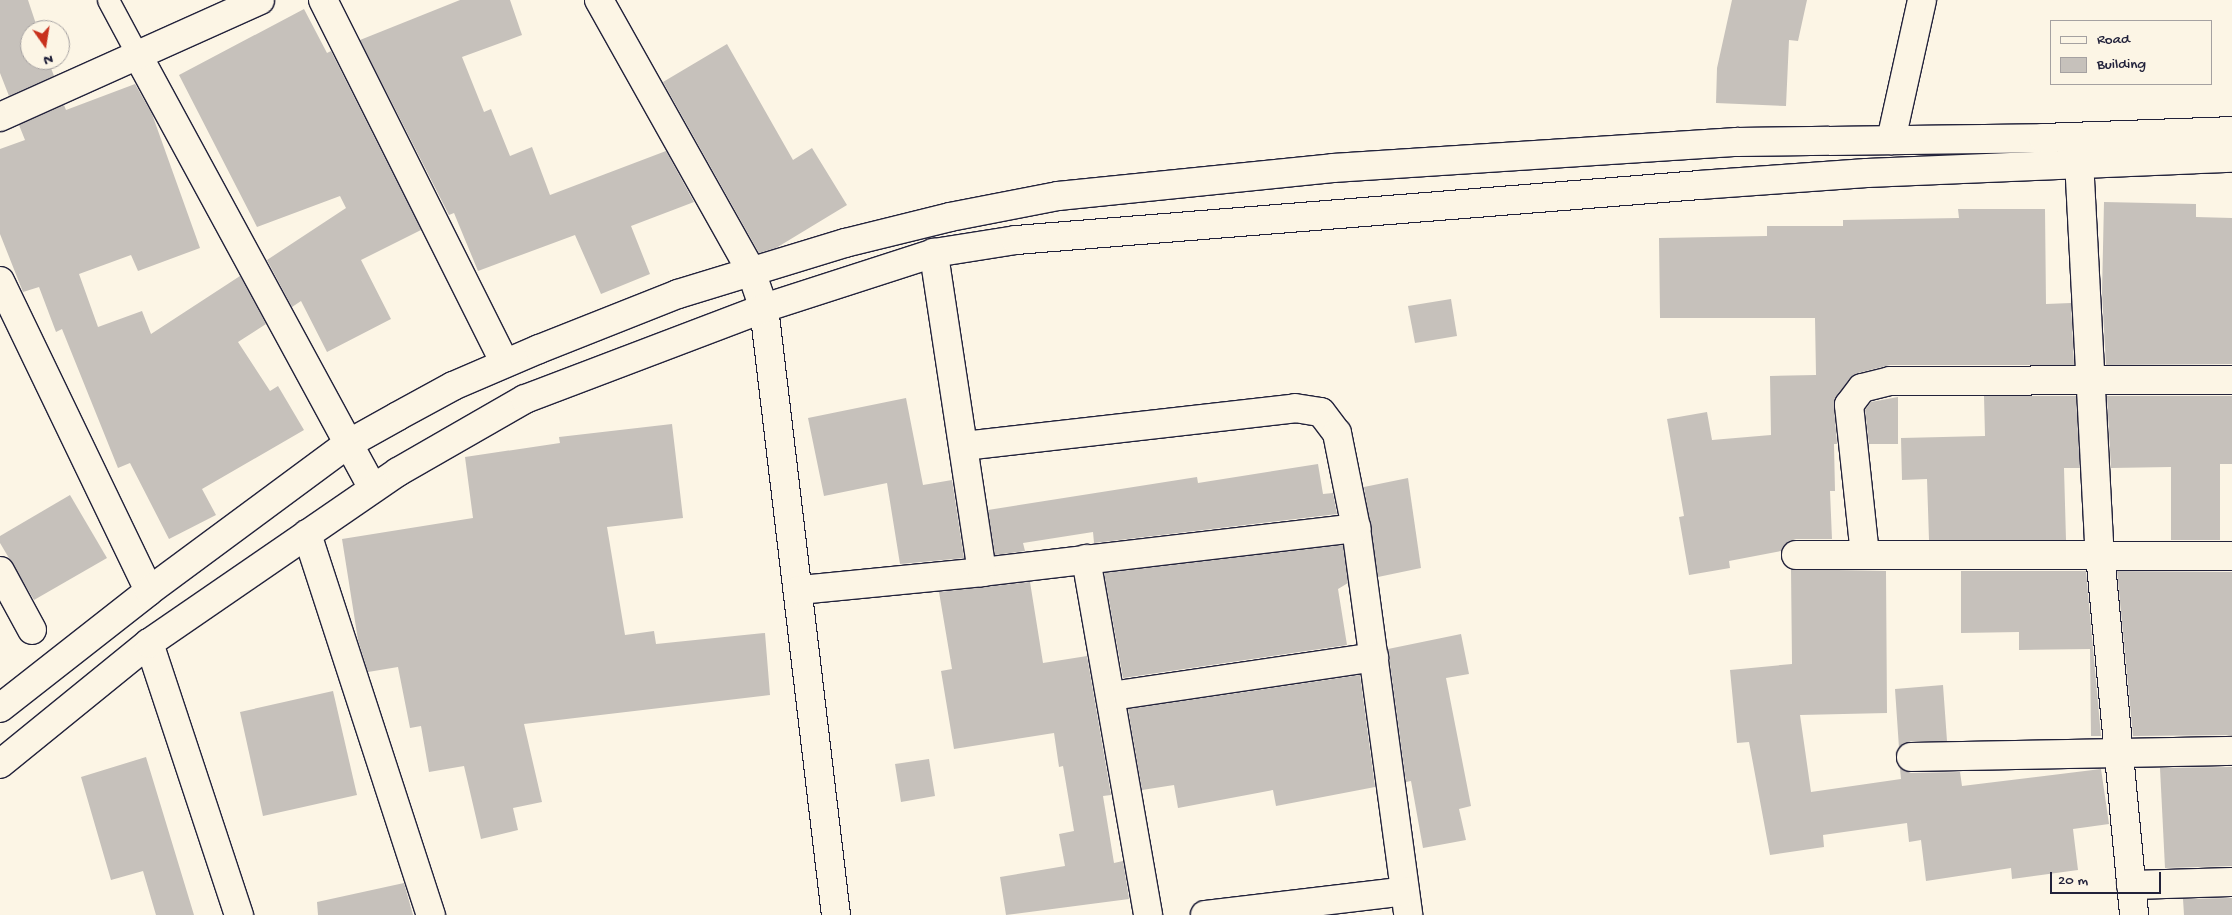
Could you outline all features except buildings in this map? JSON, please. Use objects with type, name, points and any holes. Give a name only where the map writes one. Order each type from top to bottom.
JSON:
[{"type":"street","points":[[0,117],[260,0]]},
{"type":"street","points":[[323,0],[505,363]]},
{"type":"street","points":[[599,0],[751,271],[764,308],[800,590],[836,915]]},
{"type":"street","points":[[1891,140],[1922,0]]},
{"type":"street","points":[[137,54],[373,488]]},
{"type":"street","points":[[0,708],[149,591],[348,444],[453,386],[505,363],[678,294],[751,271],[950,217],[1058,196],[1164,182],[1627,147],[2078,137],[2231,127]]},
{"type":"street","points":[[2078,137],[2088,378],[2100,554],[2134,915]]},
{"type":"street","points":[[0,764],[149,643],[373,488],[525,399],[764,308],[934,254],[1016,240],[1699,185],[1867,173],[2232,158]]},
{"type":"street","points":[[934,254],[982,572]]},
{"type":"street","points":[[0,281],[149,591]]},
{"type":"street","points":[[1865,555],[1849,405],[1862,388],[1890,381],[2088,378],[2232,380]]},
{"type":"street","points":[[964,446],[1295,408],[1321,412],[1337,433],[1356,528],[1406,903],[1204,915]]},
{"type":"street","points":[[800,590],[982,572],[1356,528]]},
{"type":"street","points":[[307,534],[431,915]]},
{"type":"street","points":[[1796,556],[2100,554],[2232,556]]},
{"type":"street","points":[[1086,559],[1148,915]]},
{"type":"street","points":[[0,571],[32,630]]},
{"type":"street","points":[[149,643],[239,915]]},
{"type":"street","points":[[1111,696],[1374,657]]},
{"type":"street","points":[[1911,757],[2232,751]]},
{"type":"street","points":[[2131,885],[2232,882]]},
{"type":"lane","points":[[108,0],[137,54]]}]
